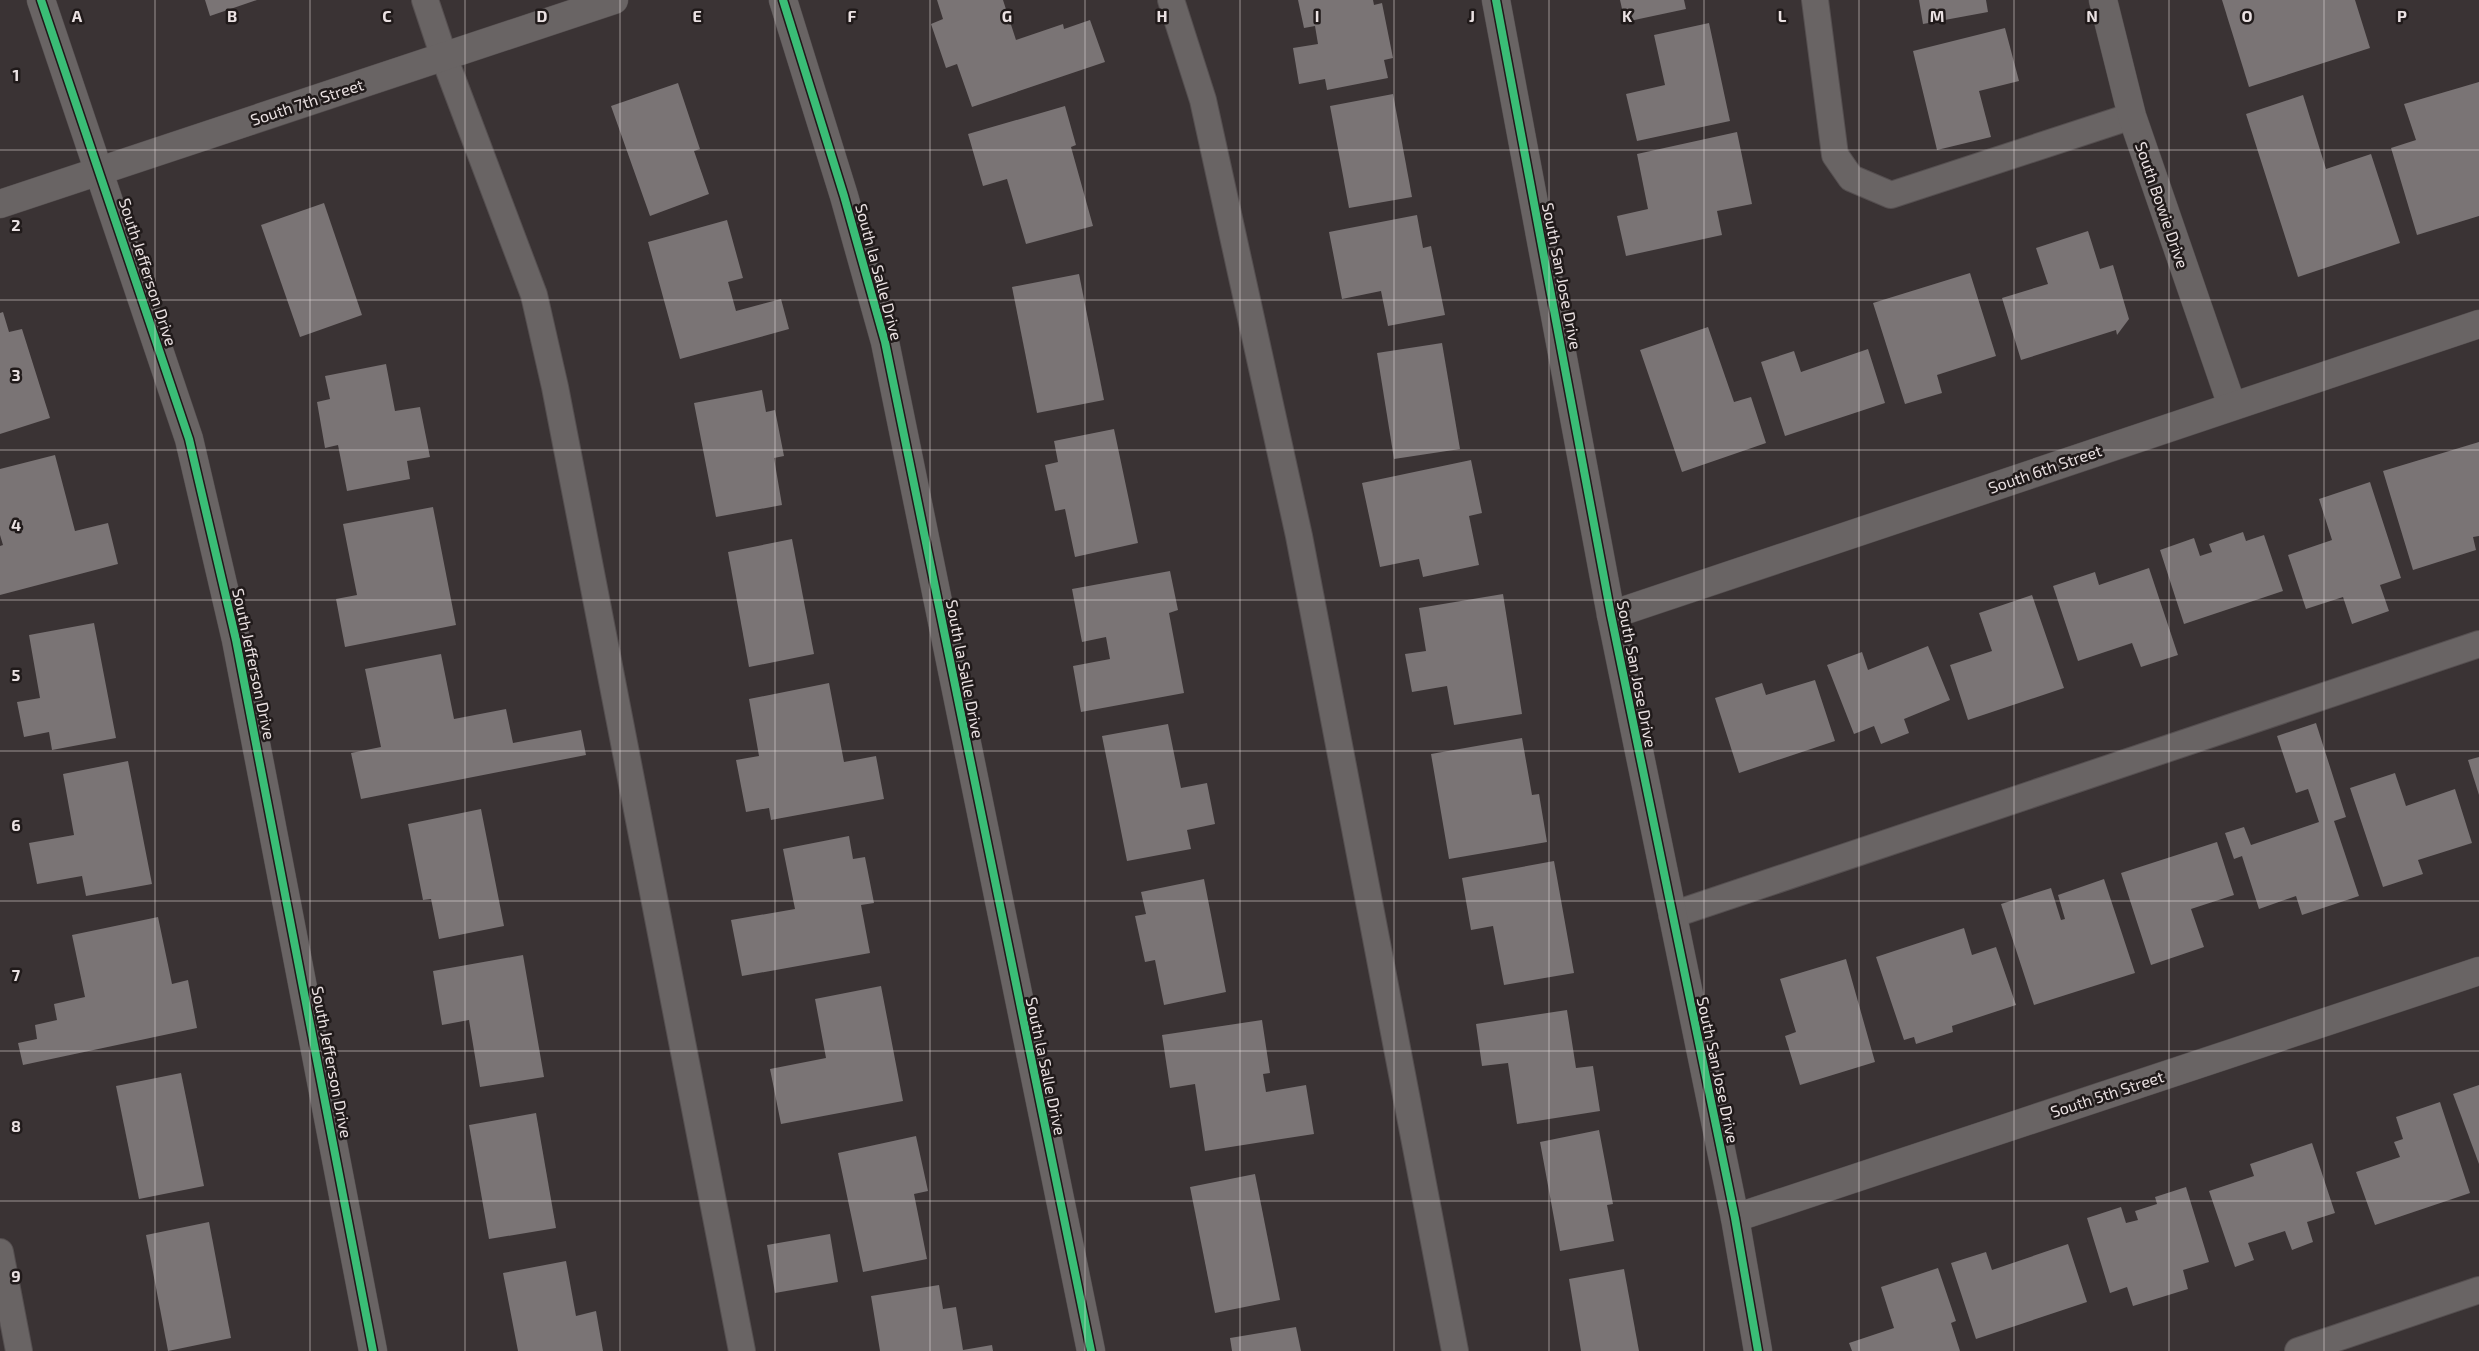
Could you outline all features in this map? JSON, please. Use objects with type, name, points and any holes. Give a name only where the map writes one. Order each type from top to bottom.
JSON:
[{"type":"street","name":"South Jefferson Drive","points":[[41,0],[189,439],[236,640],[373,1351]]},
{"type":"street","name":"South 7th Street","points":[[0,204],[614,0]]},
{"type":"street","name":"South la Salle Drive","points":[[783,0],[844,196],[885,342],[1091,1351]]},
{"type":"street","name":"South San Jose Drive","points":[[1496,0],[1611,615],[1735,1218],[1758,1351]]},
{"type":"street","name":"South Bowie Drive","points":[[2103,0],[2132,116],[2232,406]]},
{"type":"street","name":"South 6th Street","points":[[1611,615],[2479,324]]},
{"type":"street","name":"South 5th Street","points":[[1735,1218],[2479,971]]},
{"type":"lane","points":[[425,0],[444,57],[534,295],[555,387],[742,1351]]},
{"type":"lane","points":[[1170,0],[1203,100],[1299,536],[1455,1351]]},
{"type":"lane","points":[[1815,0],[1835,155],[1851,178],[1891,195],[2132,116]]},
{"type":"lane","points":[[1672,915],[2479,644]]},
{"type":"lane","points":[[0,1252],[19,1351]]},
{"type":"lane","points":[[2298,1351],[2479,1290]]},
{"type":"building","points":[[205,0],[257,0],[210,16]]},
{"type":"building","points":[[937,0],[1003,0],[1016,40],[1063,24],[1064,29],[1090,20],[1105,62],[972,107],[957,64],[946,68],[931,24],[943,19]]},
{"type":"building","points":[[1298,0],[1373,0],[1374,5],[1382,3],[1393,58],[1384,60],[1388,78],[1327,90],[1325,79],[1299,84],[1293,48],[1318,44],[1315,26],[1304,28]]},
{"type":"building","points":[[1620,0],[1684,0],[1686,9],[1625,22]]},
{"type":"building","points":[[1919,0],[1986,0],[1988,12],[1923,24]]},
{"type":"building","points":[[2222,0],[2355,0],[2370,48],[2249,87]]},
{"type":"building","points":[[1709,23],[1730,121],[1637,141],[1626,94],[1665,85],[1654,35]]},
{"type":"building","points":[[2005,28],[2019,81],[1979,91],[1991,137],[1937,150],[1913,51]]},
{"type":"building","points":[[2479,82],[2479,216],[2417,235],[2391,148],[2416,140],[2404,104]]},
{"type":"building","points":[[678,83],[700,149],[694,151],[709,194],[650,216],[611,106]]},
{"type":"building","points":[[1393,94],[1412,197],[1349,208],[1330,106]]},
{"type":"building","points":[[2303,95],[2326,169],[2371,154],[2400,243],[2298,277],[2246,114]]},
{"type":"building","points":[[1065,106],[1076,145],[1071,147],[1093,226],[1026,244],[1007,179],[983,186],[968,134]]},
{"type":"building","points":[[1737,132],[1752,204],[1717,211],[1722,235],[1626,256],[1617,216],[1648,209],[1637,154]]},
{"type":"building","points":[[324,203],[362,315],[300,337],[261,225]]},
{"type":"building","points":[[1417,215],[1423,248],[1431,246],[1445,315],[1388,326],[1381,291],[1342,299],[1329,232]]},
{"type":"building","points":[[727,220],[743,278],[728,282],[736,311],[781,299],[789,329],[680,359],[648,242]]},
{"type":"building","points":[[2088,231],[2100,269],[2113,265],[2129,319],[2117,335],[2116,330],[2021,360],[2002,298],[2048,284],[2036,248]]},
{"type":"building","points":[[1970,273],[1996,356],[1937,375],[1942,393],[1905,404],[1873,303]]},
{"type":"building","points":[[1079,274],[1104,400],[1037,413],[1012,287]]},
{"type":"building","points":[[3,312],[9,332],[22,329],[50,418],[0,434],[0,313]]},
{"type":"building","points":[[1708,327],[1734,402],[1751,397],[1766,443],[1682,472],[1640,350]]},
{"type":"building","points":[[1442,343],[1460,449],[1394,459],[1377,353]]},
{"type":"building","points":[[1868,349],[1885,403],[1785,436],[1761,362],[1794,351],[1801,372]]},
{"type":"building","points":[[386,364],[395,411],[420,407],[430,457],[407,461],[410,479],[347,491],[338,445],[325,448],[317,402],[330,399],[325,376]]},
{"type":"building","points":[[762,390],[766,412],[775,410],[784,456],[774,458],[782,505],[716,517],[694,403]]},
{"type":"building","points":[[1114,429],[1138,543],[1075,557],[1065,509],[1055,511],[1045,465],[1058,462],[1054,441]]},
{"type":"building","points":[[2479,442],[2479,536],[2473,537],[2476,550],[2413,570],[2383,471]]},
{"type":"building","points":[[55,455],[75,531],[108,523],[118,564],[0,595],[0,546],[3,545],[0,535],[0,469]]},
{"type":"building","points":[[1471,460],[1482,513],[1469,516],[1479,565],[1423,577],[1419,559],[1380,567],[1362,483]]},
{"type":"building","points":[[2370,482],[2401,578],[2380,585],[2389,611],[2352,624],[2343,597],[2306,609],[2288,555],[2332,540],[2319,499]]},
{"type":"building","points":[[433,507],[456,625],[345,647],[336,599],[357,595],[343,524]]},
{"type":"building","points":[[2243,532],[2246,541],[2264,535],[2283,591],[2184,624],[2160,550],[2194,538],[2200,556],[2212,552],[2209,544]]},
{"type":"building","points":[[792,539],[814,654],[749,667],[728,552]]},
{"type":"building","points":[[2149,568],[2178,655],[2141,667],[2132,643],[2078,661],[2053,586],[2095,572],[2099,585]]},
{"type":"building","points":[[1170,571],[1178,610],[1169,613],[1184,693],[1081,712],[1073,666],[1110,659],[1106,637],[1082,642],[1072,589]]},
{"type":"building","points":[[1503,594],[1522,714],[1454,725],[1447,686],[1412,692],[1405,654],[1426,651],[1419,608]]},
{"type":"building","points":[[2032,595],[2064,688],[1968,720],[1950,665],[1992,651],[1979,613]]},
{"type":"building","points":[[94,623],[116,738],[52,750],[49,732],[24,737],[17,702],[40,698],[29,635]]},
{"type":"building","points":[[1928,646],[1950,700],[1904,719],[1909,733],[1881,744],[1874,726],[1854,734],[1827,665],[1862,652],[1868,670]]},
{"type":"building","points":[[441,654],[454,719],[506,709],[513,743],[581,730],[586,755],[361,799],[351,753],[381,747],[365,669]]},
{"type":"building","points":[[1815,680],[1835,741],[1739,773],[1715,698],[1762,683],[1766,695]]},
{"type":"building","points":[[829,683],[844,762],[876,756],[884,799],[771,820],[769,808],[746,812],[736,760],[759,756],[749,699]]},
{"type":"building","points":[[2316,723],[2346,817],[2334,821],[2359,896],[2302,915],[2296,896],[2259,909],[2242,856],[2234,859],[2225,833],[2244,827],[2251,845],[2319,822],[2308,789],[2296,793],[2277,736]]},
{"type":"building","points":[[1168,724],[1181,788],[1207,783],[1215,824],[1187,830],[1191,849],[1127,861],[1102,736]]},
{"type":"building","points":[[1522,738],[1532,795],[1539,794],[1547,842],[1449,859],[1431,754]]},
{"type":"building","points":[[2479,757],[2479,795],[2468,760]]},
{"type":"building","points":[[128,761],[152,884],[86,896],[82,876],[37,884],[29,843],[74,835],[63,774]]},
{"type":"building","points":[[2395,773],[2406,806],[2455,789],[2472,843],[2418,860],[2423,874],[2383,887],[2350,788]]},
{"type":"building","points":[[481,809],[504,926],[439,939],[431,899],[423,900],[408,824]]},
{"type":"building","points":[[849,836],[853,859],[865,857],[874,903],[861,905],[870,953],[742,976],[731,920],[795,909],[783,849]]},
{"type":"building","points":[[2217,842],[2234,895],[2191,909],[2204,947],[2151,965],[2121,873]]},
{"type":"building","points":[[1554,861],[1574,973],[1504,985],[1493,926],[1471,930],[1462,878]]},
{"type":"building","points":[[1204,879],[1226,992],[1164,1005],[1155,960],[1145,962],[1135,916],[1146,914],[1141,892]]},
{"type":"building","points":[[2104,879],[2135,973],[2034,1005],[2001,904],[2051,888],[2061,920],[2065,919],[2058,895]]},
{"type":"building","points":[[158,917],[172,984],[188,980],[197,1028],[23,1065],[18,1043],[37,1039],[35,1025],[57,1020],[54,1004],[85,997],[72,935]]},
{"type":"building","points":[[1964,928],[1972,955],[1996,947],[2016,1005],[1952,1026],[1953,1032],[1916,1044],[1914,1037],[1904,1040],[1876,957]]},
{"type":"building","points":[[523,955],[544,1077],[480,1087],[469,1020],[442,1025],[433,971]]},
{"type":"building","points":[[1846,959],[1875,1062],[1800,1085],[1785,1036],[1796,1032],[1780,979]]},
{"type":"building","points":[[881,986],[903,1101],[781,1124],[770,1069],[826,1058],[815,999]]},
{"type":"building","points":[[1567,1010],[1576,1068],[1593,1066],[1600,1111],[1517,1124],[1508,1063],[1482,1066],[1476,1024]]},
{"type":"building","points":[[1262,1020],[1270,1073],[1263,1074],[1266,1092],[1306,1085],[1314,1134],[1205,1151],[1195,1084],[1170,1088],[1162,1035]]},
{"type":"building","points":[[181,1073],[204,1186],[139,1199],[116,1086]]},
{"type":"building","points":[[2479,1085],[2479,1164],[2453,1094]]},
{"type":"building","points":[[2440,1102],[2470,1193],[2375,1225],[2356,1172],[2400,1157],[2394,1142],[2403,1139],[2396,1117]]},
{"type":"building","points":[[536,1113],[556,1228],[489,1239],[469,1125]]},
{"type":"building","points":[[1599,1130],[1613,1204],[1607,1205],[1614,1241],[1560,1251],[1540,1142]]},
{"type":"building","points":[[916,1136],[928,1191],[914,1194],[927,1259],[863,1272],[838,1153]]},
{"type":"building","points":[[2312,1143],[2335,1213],[2307,1222],[2313,1242],[2292,1250],[2285,1231],[2248,1243],[2254,1260],[2235,1267],[2209,1191],[2254,1176],[2250,1164]]},
{"type":"building","points":[[1255,1174],[1280,1300],[1215,1313],[1190,1187]]},
{"type":"building","points":[[2186,1187],[2209,1262],[2183,1270],[2188,1289],[2133,1306],[2127,1287],[2110,1293],[2087,1218],[2121,1207],[2126,1223],[2138,1220],[2135,1211],[2157,1204],[2155,1197]]},
{"type":"building","points":[[209,1222],[231,1338],[168,1351],[146,1235]]},
{"type":"building","points":[[830,1234],[838,1282],[775,1293],[767,1245]]},
{"type":"building","points":[[2068,1244],[2087,1302],[1976,1339],[1951,1263],[1986,1252],[1992,1270]]},
{"type":"building","points":[[566,1261],[576,1316],[596,1311],[603,1351],[518,1351],[503,1273]]},
{"type":"building","points":[[1938,1268],[1956,1321],[1951,1323],[1960,1351],[1852,1351],[1849,1343],[1894,1328],[1881,1287]]},
{"type":"building","points":[[1624,1269],[1639,1351],[1581,1351],[1569,1279]]},
{"type":"building","points":[[939,1285],[943,1309],[956,1307],[963,1350],[992,1345],[993,1351],[880,1351],[871,1296]]},
{"type":"building","points":[[1296,1327],[1301,1351],[1232,1351],[1230,1338]]},
{"type":"cycle path","points":[[41,0],[189,439],[236,640],[373,1351]]},
{"type":"cycle path","points":[[783,0],[844,196],[885,342],[1091,1351]]},
{"type":"cycle path","points":[[1496,0],[1611,615],[1735,1218],[1758,1351]]}]
